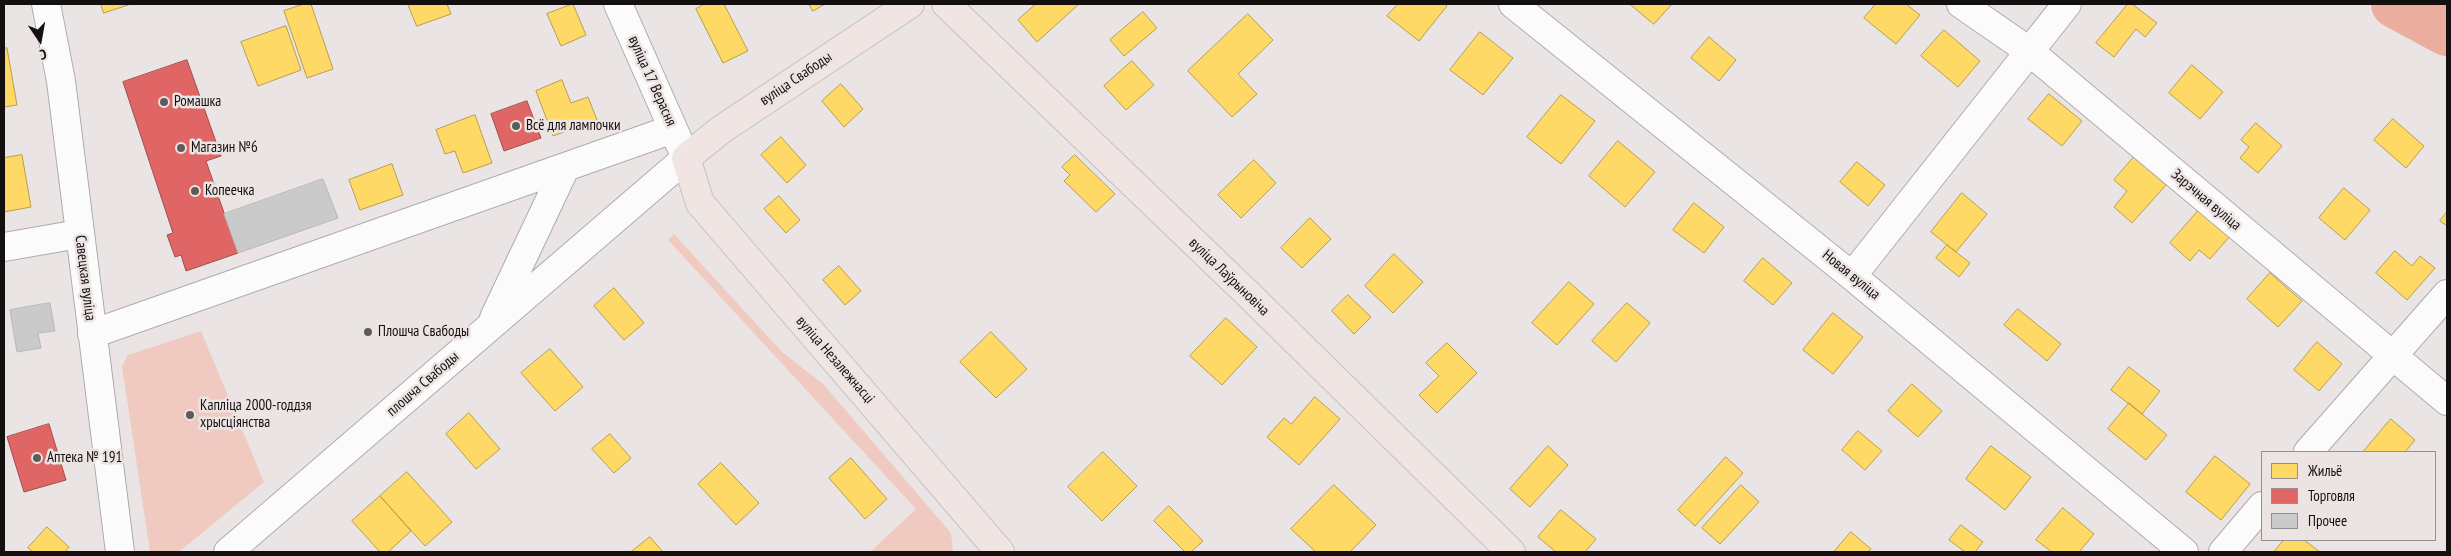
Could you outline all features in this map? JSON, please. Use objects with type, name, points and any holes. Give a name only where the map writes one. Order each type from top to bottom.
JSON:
[{"type":"main road","name":"вуліца Свабоды","points":[[686,158],[722,129],[910,4]]},
{"type":"main road","name":"вуліца Лаўрыновіча","points":[[946,4],[1248,294],[1511,552]]},
{"type":"main road","name":"вуліца Незалежнасці","points":[[686,158],[700,203],[1000,552]]},
{"type":"street","name":"Савецкая вуліца","points":[[46,4],[61,81],[120,552]]},
{"type":"street","name":"вуліца 17 Верасня","points":[[618,4],[686,158]]},
{"type":"street","name":"Новая вуліца","points":[[1513,4],[1852,276],[2184,552]]},
{"type":"street","name":"Зарэчная вуліца","points":[[1961,4],[2029,51],[2447,401]]},
{"type":"street","points":[[1852,276],[2067,4]]},
{"type":"street","points":[[92,334],[673,129]]},
{"type":"street","name":"плошча Свабоды","points":[[228,552],[686,158]]},
{"type":"street","points":[[490,326],[565,168]]},
{"type":"street","points":[[4,247],[80,234]]},
{"type":"street","points":[[2309,451],[2447,294]]},
{"type":"street","points":[[2223,552],[2261,507]]},
{"type":"shaded area","points":[[674,234],[782,352],[823,384],[951,533],[953,552],[870,552],[916,509],[668,240]]},
{"type":"shaded area","points":[[201,331],[264,482],[179,552],[150,552],[122,366],[128,355]]},
{"type":"building: Жильё","points":[[101,4],[131,4],[104,13]]},
{"type":"building: Жильё","points":[[304,4],[311,4],[333,69],[307,78],[284,11]]},
{"type":"building: Жильё","points":[[408,4],[447,4],[451,14],[417,26]]},
{"type":"building: Жильё","points":[[573,4],[586,35],[561,46],[547,14]]},
{"type":"building: Жильё","points":[[705,4],[724,4],[748,51],[723,63],[696,9]]},
{"type":"building: Жильё","points":[[809,4],[825,4],[813,11]]},
{"type":"building: Жильё","points":[[1036,4],[1079,4],[1037,42],[1018,20]]},
{"type":"building: Жильё","points":[[1398,4],[1445,4],[1447,6],[1419,41],[1387,16]]},
{"type":"building: Жильё","points":[[1630,4],[1672,4],[1654,24]]},
{"type":"building: Жильё","points":[[1876,4],[1906,4],[1920,15],[1896,44],[1864,18]]},
{"type":"building: Жильё","points":[[2128,4],[2132,4],[2157,23],[2145,37],[2136,29],[2114,57],[2096,43]]},
{"type":"building: Жильё","points":[[1143,12],[1157,28],[1124,56],[1110,40]]},
{"type":"building: Жильё","points":[[1248,14],[1273,40],[1238,74],[1257,94],[1232,117],[1188,71]]},
{"type":"building: Жильё","points":[[286,26],[301,70],[258,86],[241,42]]},
{"type":"building: Жильё","points":[[1944,30],[1980,61],[1958,87],[1921,56]]},
{"type":"building: Жильё","points":[[1480,32],[1513,58],[1483,95],[1450,70]]},
{"type":"building: Жильё","points":[[1709,37],[1736,60],[1719,81],[1691,58]]},
{"type":"building: Жильё","points":[[7,48],[17,105],[4,107],[4,49]]},
{"type":"building: Жильё","points":[[1132,61],[1154,85],[1126,110],[1104,86]]},
{"type":"building: Жильё","points":[[2192,65],[2223,92],[2200,119],[2169,93]]},
{"type":"building: Жильё","points":[[562,80],[571,103],[588,97],[597,120],[553,136],[536,91]]},
{"type":"building: Жильё","points":[[841,84],[863,109],[844,127],[822,101]]},
{"type":"building: Жильё","points":[[2049,94],[2082,121],[2062,146],[2028,119]]},
{"type":"building: Жильё","points":[[1561,95],[1595,121],[1561,164],[1527,137]]},
{"type":"building: Жильё","points":[[475,115],[492,163],[463,173],[455,151],[445,154],[436,130]]},
{"type":"building: Жильё","points":[[2393,119],[2424,146],[2406,168],[2374,140]]},
{"type":"building: Жильё","points":[[2256,123],[2282,146],[2258,173],[2240,158],[2249,147],[2241,140]]},
{"type":"building: Жильё","points":[[781,137],[806,165],[787,183],[761,155]]},
{"type":"building: Жильё","points":[[1618,141],[1655,172],[1625,207],[1589,176]]},
{"type":"building: Жильё","points":[[22,155],[31,207],[4,212],[4,158]]},
{"type":"building: Жильё","points":[[1075,155],[1115,194],[1096,212],[1064,181],[1070,175],[1062,167]]},
{"type":"building: Жильё","points":[[2134,157],[2166,185],[2132,223],[2114,207],[2127,191],[2114,180]]},
{"type":"building: Жильё","points":[[1254,160],[1276,183],[1241,218],[1218,195]]},
{"type":"building: Жильё","points":[[1857,162],[1885,185],[1868,206],[1840,182]]},
{"type":"building: Жильё","points":[[392,164],[403,195],[360,210],[349,180]]},
{"type":"building: Жильё","points":[[2344,188],[2370,210],[2345,240],[2319,218]]},
{"type":"building: Жильё","points":[[1962,193],[1987,214],[1956,252],[1931,232]]},
{"type":"building: Жильё","points":[[779,196],[800,220],[786,233],[764,209]]},
{"type":"building: Жильё","points":[[1694,203],[1724,227],[1704,253],[1673,230]]},
{"type":"building: Жильё","points":[[2199,210],[2230,236],[2210,259],[2199,250],[2190,261],[2170,243]]},
{"type":"building: Жильё","points":[[2447,212],[2447,226],[2440,221]]},
{"type":"building: Жильё","points":[[1310,218],[1331,239],[1302,268],[1281,248]]},
{"type":"building: Жильё","points":[[1947,245],[1970,263],[1959,277],[1936,258]]},
{"type":"building: Жильё","points":[[2395,251],[2412,266],[2420,256],[2435,268],[2407,300],[2376,273]]},
{"type":"building: Жильё","points":[[1394,254],[1423,282],[1393,313],[1365,286]]},
{"type":"building: Жильё","points":[[1763,258],[1792,283],[1773,305],[1744,281]]},
{"type":"building: Жильё","points":[[839,266],[861,291],[845,305],[823,280]]},
{"type":"building: Жильё","points":[[2270,273],[2302,301],[2278,327],[2247,299]]},
{"type":"building: Жильё","points":[[1569,282],[1594,304],[1557,345],[1532,323]]},
{"type":"building: Жильё","points":[[614,288],[644,323],[624,340],[594,306]]},
{"type":"building: Жильё","points":[[1348,295],[1371,317],[1354,334],[1332,311]]},
{"type":"building: Жильё","points":[[1627,303],[1650,323],[1616,362],[1592,341]]},
{"type":"building: Жильё","points":[[2018,309],[2061,344],[2047,361],[2004,325]]},
{"type":"building: Жильё","points":[[1833,313],[1863,337],[1833,374],[1803,350]]},
{"type":"building: Жильё","points":[[1226,318],[1257,347],[1222,385],[1190,356]]},
{"type":"building: Жильё","points":[[991,332],[1027,369],[996,398],[960,362]]},
{"type":"building: Жильё","points":[[2317,342],[2342,364],[2319,391],[2294,370]]},
{"type":"building: Жильё","points":[[1447,343],[1477,373],[1437,413],[1419,395],[1439,376],[1426,363]]},
{"type":"building: Жильё","points":[[550,349],[583,387],[555,411],[521,373]]},
{"type":"building: Жильё","points":[[2129,367],[2160,391],[2142,414],[2111,390]]},
{"type":"building: Жильё","points":[[1912,384],[1942,411],[1918,437],[1888,411]]},
{"type":"building: Жильё","points":[[1315,397],[1340,419],[1299,465],[1267,437],[1284,418],[1291,424]]},
{"type":"building: Жильё","points":[[2129,403],[2167,435],[2146,460],[2108,429]]},
{"type":"building: Жильё","points":[[469,413],[500,449],[476,469],[446,434]]},
{"type":"building: Жильё","points":[[2391,419],[2415,440],[2406,451],[2364,451]]},
{"type":"building: Жильё","points":[[1858,431],[1882,451],[1865,470],[1842,450]]},
{"type":"building: Жильё","points":[[610,434],[631,458],[614,473],[592,449]]},
{"type":"building: Жильё","points":[[1548,446],[1568,465],[1530,507],[1510,489]]},
{"type":"building: Жильё","points":[[1991,446],[2031,477],[2005,510],[1966,479]]},
{"type":"building: Жильё","points":[[1103,452],[1137,486],[1102,521],[1068,487]]},
{"type":"building: Жильё","points":[[2215,456],[2250,484],[2221,520],[2186,492]]},
{"type":"building: Жильё","points":[[1726,457],[1743,473],[1695,526],[1678,510]]},
{"type":"building: Жильё","points":[[851,458],[887,499],[865,519],[829,478]]},
{"type":"building: Жильё","points":[[721,463],[759,503],[736,525],[698,484]]},
{"type":"building: Жильё","points":[[407,472],[452,522],[425,546],[380,496]]},
{"type":"building: Жильё","points":[[1334,485],[1376,525],[1350,552],[1316,552],[1291,529]]},
{"type":"building: Жильё","points":[[1741,485],[1759,502],[1720,544],[1702,528]]},
{"type":"building: Жильё","points":[[380,496],[411,531],[388,552],[380,552],[352,521]]},
{"type":"building: Жильё","points":[[1169,506],[1203,541],[1191,552],[1185,552],[1154,521]]},
{"type":"building: Жильё","points":[[2063,508],[2094,534],[2079,552],[2052,552],[2036,540]]},
{"type":"building: Жильё","points":[[1561,510],[1596,539],[1585,552],[1556,552],[1538,537]]},
{"type":"building: Жильё","points":[[1961,525],[1983,542],[1975,552],[1965,552],[1949,540]]},
{"type":"building: Жильё","points":[[47,527],[69,547],[65,552],[33,552],[28,548]]},
{"type":"building: Жильё","points":[[1851,532],[1871,549],[1868,552],[1834,552]]},
{"type":"building: Жильё","points":[[650,537],[663,552],[631,552]]},
{"type":"building: Жильё","points":[[2283,541],[2305,541],[2320,552],[2274,552]]},
{"type":"building: Торговля","points":[[187,60],[221,156],[206,161],[238,253],[186,271],[181,255],[175,257],[167,235],[173,233],[123,82]]},
{"type":"building: Торговля","name":"Всё для лампочки","points":[[527,101],[541,138],[504,151],[491,114]]},
{"type":"building: Торговля","name":"Аптека № 191","points":[[49,424],[66,480],[24,492],[7,437]]},
{"type":"building: Прочее","points":[[323,179],[338,218],[238,253],[224,214]]},
{"type":"building: Прочее","points":[[50,303],[55,331],[38,333],[41,348],[17,352],[10,310]]},
{"type":"waterway","points":[[2395,4],[2447,32]]},
{"type":"place","name":"Ромашка","points":[[164,102]]},
{"type":"place","name":"Всё для лампочки","points":[[516,126]]},
{"type":"place","name":"Магазин №6","points":[[181,148]]},
{"type":"place","name":"Копеечка","points":[[195,191]]},
{"type":"place","name":"Плошча Свабоды","points":[[368,332]]},
{"type":"place","name":"Капліца 2000-годдзя хрысціянства","points":[[190,415]]},
{"type":"place","name":"Аптека № 191","points":[[37,458]]}]
